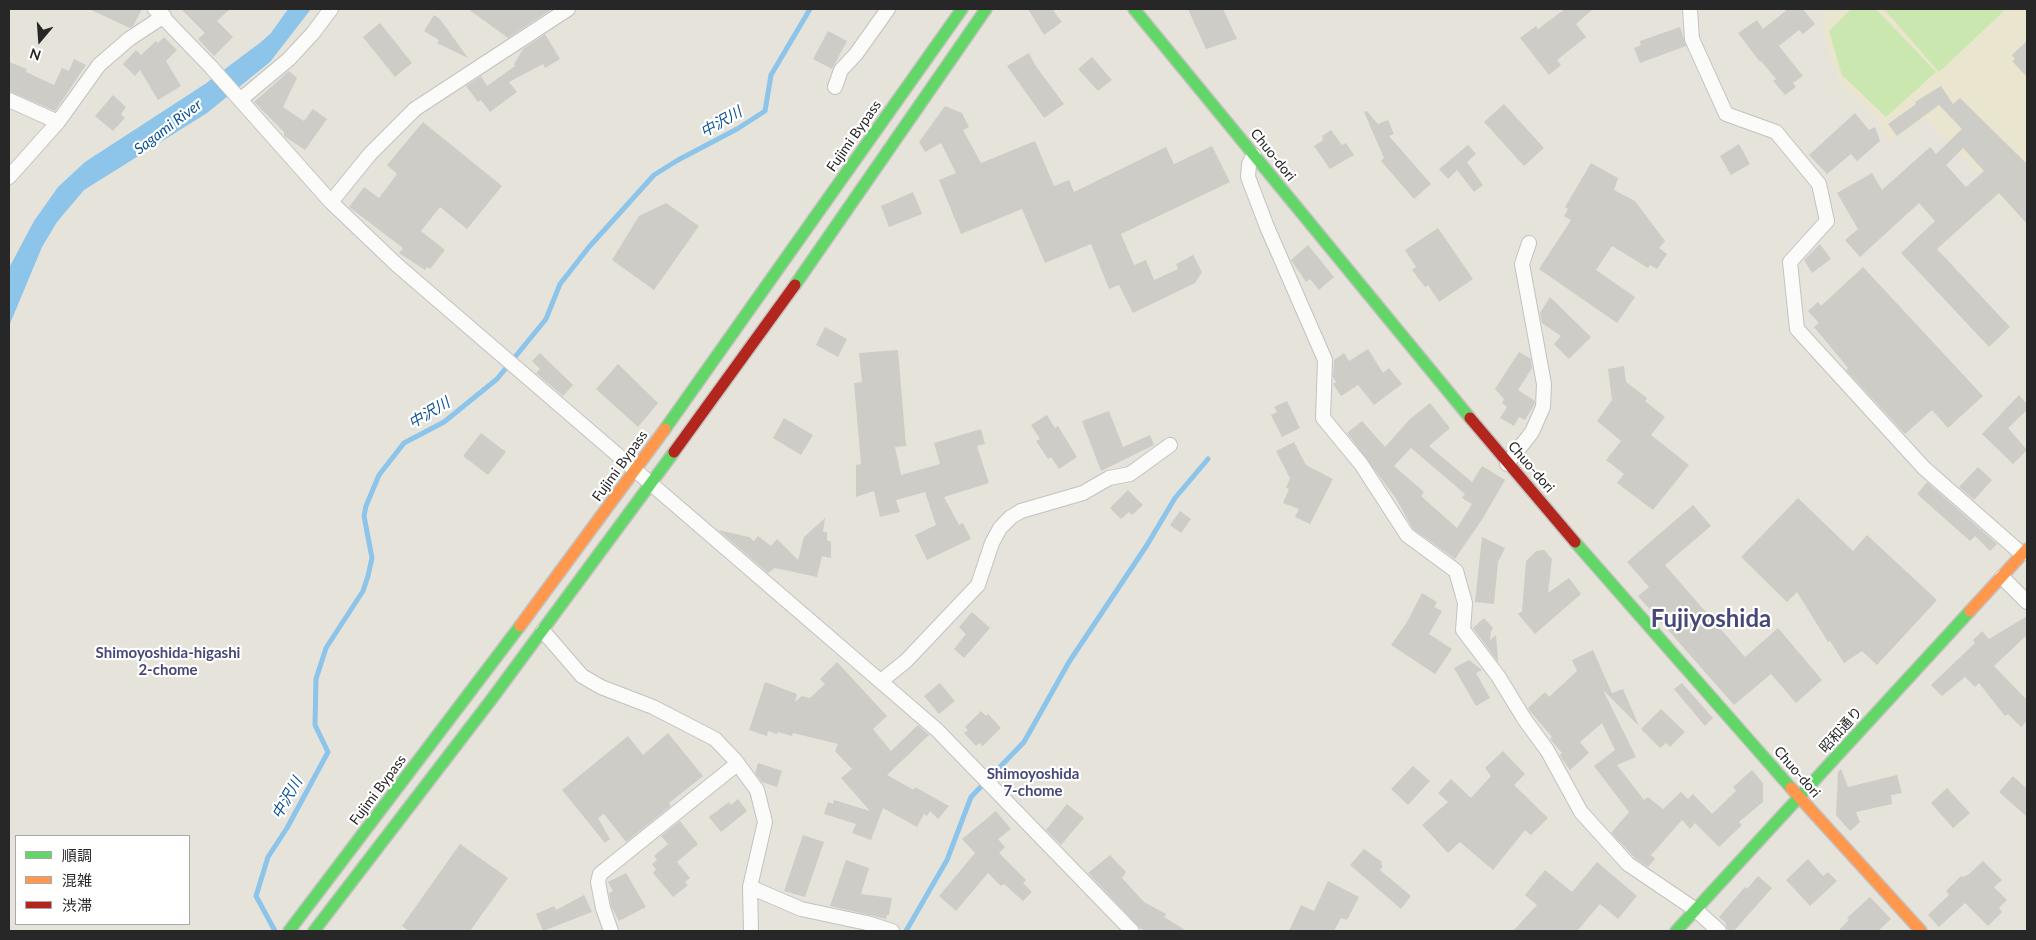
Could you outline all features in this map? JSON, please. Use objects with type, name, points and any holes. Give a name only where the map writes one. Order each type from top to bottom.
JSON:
[{"type":"main road","name":"Fujimi Bypass","points":[[289,931],[461,706],[636,470],[962,9]]},
{"type":"main road","points":[[314,931],[543,631],[782,304],[986,9]]},
{"type":"main road","name":"Chuo-dori","points":[[1134,9],[1507,464],[1799,798],[1921,931]]},
{"type":"main road","name":"昭和通り","points":[[1676,931],[2025,552]]},
{"type":"street","points":[[240,100],[289,58],[313,33],[331,9]]},
{"type":"street","points":[[332,202],[370,154],[415,109],[568,9]]},
{"type":"street","points":[[835,87],[841,70],[856,54],[888,9]]},
{"type":"street","points":[[1690,9],[1692,39],[1726,114],[1776,132],[1819,184],[1827,221],[1790,262],[1797,329],[1924,468],[2025,552]]},
{"type":"street","points":[[9,177],[58,122],[99,65],[160,12],[332,202],[397,265],[937,730],[1132,931]]},
{"type":"street","points":[[9,100],[58,122]]},
{"type":"street","points":[[1254,155],[1249,164],[1248,177],[1267,227],[1325,360],[1323,418],[1361,464],[1407,535],[1456,571],[1465,604],[1463,630],[1498,676],[1525,720],[1547,750],[1581,812],[1628,864],[1696,910],[1719,931]]},
{"type":"street","points":[[1507,464],[1532,432],[1543,407],[1544,384],[1522,264],[1529,243]]},
{"type":"street","points":[[881,681],[906,661],[978,586],[992,544],[1000,528],[1011,517],[1021,511],[1083,493],[1109,478],[1130,474],[1170,445]]},
{"type":"street","points":[[2002,577],[2027,602]]},
{"type":"street","points":[[543,631],[582,676],[601,687],[653,707],[715,739],[757,790],[765,822],[750,887],[751,931]]},
{"type":"street","points":[[611,931],[603,908],[598,882],[600,874],[737,764]]},
{"type":"street","points":[[750,887],[801,909],[867,923],[892,931]]},
{"type":"shaded area","points":[[1822,9],[2027,9],[2027,225],[1926,118],[1889,141],[1878,119],[1838,81],[1824,38]]},
{"type":"green space","points":[[1851,9],[1876,9],[1936,72],[1886,117],[1842,75],[1829,31]]},
{"type":"green space","points":[[1884,9],[2006,9],[1939,72]]},
{"type":"water","name":"Sagami River","points":[[288,9],[311,9],[270,62],[207,113],[84,190],[57,222],[42,247],[9,326],[9,268],[34,221],[58,187],[85,162],[205,84],[261,42],[271,33]]},
{"type":"building","points":[[89,9],[142,9],[130,28]]},
{"type":"building","points":[[181,9],[230,9],[217,21],[233,37],[214,56],[198,39],[205,33]]},
{"type":"building","points":[[468,9],[552,9],[508,38]]},
{"type":"building","points":[[1028,9],[1052,9],[1062,22],[1044,35]]},
{"type":"building","points":[[1188,9],[1223,9],[1237,39],[1206,49]]},
{"type":"building","points":[[1565,9],[1593,9],[1576,24],[1586,37],[1557,60],[1561,65],[1549,75],[1520,38],[1536,26],[1538,29]]},
{"type":"building","points":[[1788,9],[1803,9],[1815,24],[1803,34],[1799,30],[1779,46],[1803,76],[1793,83],[1796,87],[1785,95],[1773,81],[1776,79],[1760,62],[1738,33],[1757,20],[1763,29]]},
{"type":"building","points":[[434,15],[440,19],[468,58],[437,43],[439,40],[424,31]]},
{"type":"building","points":[[380,23],[412,63],[395,77],[363,37]]},
{"type":"building","points":[[1680,27],[1686,46],[1640,63],[1634,48],[1641,45],[1640,41]]},
{"type":"building","points":[[828,31],[847,41],[832,69],[813,59]]},
{"type":"building","points":[[545,34],[560,59],[545,68],[543,64],[509,82],[517,92],[490,112],[481,100],[478,102],[466,86],[481,76],[487,86],[515,66],[514,64],[523,49]]},
{"type":"building","points":[[164,37],[177,50],[166,61],[181,86],[158,100],[140,70],[135,76],[123,64],[136,50],[141,55],[156,41],[158,43]]},
{"type":"building","points":[[2027,41],[2027,77],[2012,61],[2015,59],[2012,55]]},
{"type":"building","points":[[1029,53],[1035,65],[1064,104],[1044,118],[1007,66]]},
{"type":"building","points":[[1092,57],[1112,80],[1098,91],[1078,69]]},
{"type":"building","points":[[74,59],[86,65],[55,111],[9,91],[9,62],[27,69],[26,72],[54,85],[62,68],[69,71]]},
{"type":"building","points":[[289,71],[297,78],[283,107],[304,121],[313,109],[327,119],[305,150],[284,136],[284,132],[254,102]]},
{"type":"building","points":[[1941,86],[1953,104],[1960,98],[2027,164],[2027,224],[1999,193],[1937,249],[2010,327],[1989,347],[1901,253],[1935,221],[1919,203],[1860,257],[1845,240],[1858,229],[1837,193],[1872,173],[1882,190],[1930,147],[1936,154],[1962,129],[1939,105],[1897,136],[1888,124],[1916,104],[1915,102]],"holes":[[[1963,148],[1984,171],[1966,187],[1946,165]]]},
{"type":"building","points":[[113,95],[126,107],[121,114],[125,118],[113,131],[95,116]]},
{"type":"building","points":[[1504,104],[1544,148],[1524,166],[1484,122]]},
{"type":"building","points":[[945,106],[962,113],[969,127],[963,130],[981,163],[1035,141],[1054,186],[1069,180],[1074,192],[1166,147],[1174,164],[1212,146],[1230,182],[1121,234],[1134,265],[1146,260],[1154,280],[1178,269],[1176,264],[1193,255],[1202,272],[1195,283],[1133,313],[1119,285],[1109,289],[1091,244],[1045,263],[1022,209],[961,234],[939,180],[956,173],[941,143],[925,152],[919,142]]},
{"type":"building","points":[[1367,111],[1378,124],[1388,120],[1394,134],[1389,136],[1431,184],[1414,199],[1381,161],[1384,158],[1364,112]]},
{"type":"building","points":[[1855,113],[1869,130],[1875,127],[1880,141],[1857,161],[1851,154],[1827,174],[1809,155]]},
{"type":"building","points":[[423,122],[502,186],[467,229],[440,207],[421,231],[445,250],[430,269],[427,267],[425,270],[399,253],[403,248],[349,207],[364,187],[379,198],[397,174],[387,165]]},
{"type":"building","points":[[1331,130],[1342,145],[1346,143],[1354,155],[1330,169],[1314,146],[1323,140],[1322,136]]},
{"type":"building","points":[[1739,144],[1750,164],[1731,175],[1720,156]]},
{"type":"building","points":[[1468,145],[1476,154],[1467,162],[1483,185],[1474,192],[1457,170],[1448,179],[1439,169]]},
{"type":"building","points":[[1591,163],[1618,178],[1614,190],[1635,201],[1665,241],[1659,248],[1667,254],[1657,269],[1650,265],[1648,268],[1612,246],[1596,270],[1635,297],[1617,323],[1539,269],[1571,220],[1564,216],[1568,209],[1565,207]]},
{"type":"building","points":[[913,192],[922,214],[889,227],[881,206]]},
{"type":"building","points":[[666,203],[699,226],[654,290],[612,260],[639,216]]},
{"type":"building","points":[[1438,228],[1473,279],[1439,302],[1428,285],[1425,287],[1412,270],[1416,267],[1405,250]]},
{"type":"building","points":[[1820,244],[1831,259],[1812,273],[1804,260]]},
{"type":"building","points":[[1308,245],[1334,277],[1319,290],[1310,279],[1306,282],[1291,260]]},
{"type":"building","points":[[1863,267],[1983,396],[1948,428],[1932,410],[1905,434],[1846,370],[1848,368],[1814,327],[1819,323],[1808,311],[1818,302],[1821,306]]},
{"type":"building","points":[[1550,297],[1591,337],[1569,359],[1554,344],[1561,336],[1542,323],[1540,313]]},
{"type":"building","points":[[825,327],[847,339],[838,357],[816,345]]},
{"type":"building","points":[[1368,349],[1383,373],[1389,368],[1402,384],[1374,405],[1358,385],[1341,396],[1333,384],[1336,382],[1333,377],[1334,360],[1344,353],[1349,361]]},
{"type":"building","points":[[898,350],[906,446],[895,447],[901,475],[940,464],[934,443],[981,429],[985,444],[977,446],[989,483],[944,497],[959,525],[963,523],[971,539],[927,560],[915,535],[936,525],[925,492],[896,500],[900,512],[880,517],[874,491],[856,497],[856,465],[861,464],[854,383],[862,382],[859,353]]},
{"type":"building","points":[[1519,352],[1531,359],[1532,368],[1518,390],[1535,401],[1525,420],[1519,417],[1514,426],[1500,418],[1507,407],[1502,403],[1504,399],[1495,389]]},
{"type":"building","points":[[540,353],[573,385],[563,396],[536,373],[540,369],[532,361]]},
{"type":"building","points":[[618,364],[658,403],[638,427],[596,389]]},
{"type":"building","points":[[1624,366],[1626,382],[1647,398],[1645,401],[1665,417],[1651,435],[1689,465],[1653,510],[1617,483],[1624,474],[1606,460],[1621,441],[1597,421],[1612,400],[1608,369]]},
{"type":"building","points":[[2019,395],[2027,404],[2027,410],[2008,428],[2027,450],[2013,464],[1982,434]]},
{"type":"building","points":[[1287,401],[1300,428],[1282,437],[1271,415],[1277,412],[1274,407]]},
{"type":"building","points":[[1430,403],[1450,428],[1429,446],[1472,482],[1482,466],[1505,480],[1483,518],[1455,559],[1413,529],[1395,497],[1347,433],[1362,421],[1385,447],[1410,419]],"holes":[[[1411,448],[1465,494],[1462,498],[1472,504],[1457,528],[1421,496],[1424,492],[1394,466]]]},
{"type":"building","points":[[1109,411],[1123,447],[1150,435],[1154,445],[1101,471],[1082,421]]},
{"type":"building","points":[[1047,415],[1055,428],[1058,426],[1077,457],[1059,469],[1051,457],[1048,459],[1036,441],[1040,439],[1031,425]]},
{"type":"building","points":[[784,418],[813,435],[801,455],[773,438]]},
{"type":"building","points":[[481,433],[506,452],[488,475],[463,456]]},
{"type":"building","points":[[1294,442],[1306,465],[1333,479],[1310,524],[1295,517],[1299,509],[1283,503],[1289,489],[1286,488],[1290,478],[1276,451]]},
{"type":"building","points":[[1978,467],[1992,480],[1974,500],[1959,487]]},
{"type":"building","points":[[1927,482],[1997,544],[1990,551],[1975,536],[1970,541],[1917,494]]},
{"type":"building","points":[[1128,490],[1143,505],[1132,515],[1129,512],[1121,519],[1110,508]]},
{"type":"building","points":[[1798,498],[1853,551],[1867,535],[1937,600],[1877,665],[1862,651],[1844,663],[1830,641],[1828,642],[1797,592],[1787,602],[1741,557]]},
{"type":"building","points":[[1693,505],[1711,526],[1665,565],[1745,657],[1778,628],[1822,680],[1796,703],[1771,674],[1734,705],[1638,596],[1649,587],[1627,562]]},
{"type":"building","points":[[1180,511],[1191,519],[1181,533],[1170,525]]},
{"type":"building","points":[[825,518],[823,532],[827,532],[827,540],[831,542],[831,558],[822,556],[817,577],[775,568],[768,573],[718,530],[749,537],[754,541],[758,536],[771,546],[777,539],[798,560],[804,537]]},
{"type":"building","points":[[1482,537],[1505,548],[1498,562],[1494,604],[1475,602]]},
{"type":"building","points":[[1544,550],[1552,559],[1548,593],[1569,578],[1581,594],[1535,634],[1518,614],[1522,611],[1526,561],[1536,551]]},
{"type":"building","points":[[1422,593],[1437,602],[1434,607],[1442,611],[1429,634],[1452,649],[1435,674],[1391,645],[1407,622]]},
{"type":"building","points":[[972,612],[990,628],[964,658],[954,649],[966,634],[959,627]]},
{"type":"building","points":[[2027,616],[2027,635],[1994,666],[2027,700],[2027,721],[2021,727],[2008,714],[2005,716],[1979,683],[1975,687],[1965,677],[1942,696],[1931,685],[1975,643],[1973,640],[1982,631],[1989,639]]},
{"type":"building","points":[[1484,618],[1493,628],[1490,640],[1496,635],[1498,662],[1473,628]]},
{"type":"building","points":[[1593,650],[1612,693],[1623,689],[1639,726],[1603,690],[1636,757],[1617,765],[1644,800],[1648,797],[1663,809],[1681,792],[1688,799],[1693,794],[1712,814],[1736,791],[1733,787],[1752,770],[1763,783],[1763,802],[1739,822],[1742,825],[1719,847],[1695,823],[1690,829],[1682,820],[1651,855],[1655,859],[1648,867],[1636,859],[1611,833],[1629,812],[1594,766],[1615,750],[1602,723],[1580,742],[1589,753],[1570,770],[1560,755],[1562,753],[1550,739],[1552,737],[1528,708],[1545,692],[1549,697],[1577,671],[1572,660]]},
{"type":"building","points":[[1469,660],[1482,670],[1476,673],[1490,698],[1476,706],[1454,668]]},
{"type":"building","points":[[837,662],[887,716],[873,729],[891,751],[918,725],[929,735],[887,775],[914,790],[915,787],[949,806],[938,819],[930,811],[927,816],[924,814],[917,827],[883,808],[871,840],[852,833],[856,824],[824,814],[828,802],[833,804],[834,800],[870,811],[841,778],[852,769],[835,751],[838,744],[793,733],[792,736],[768,731],[767,736],[749,730],[765,682],[797,694],[795,702],[802,696],[810,698],[825,684],[820,679]]},
{"type":"building","points":[[940,683],[955,701],[939,714],[924,696]]},
{"type":"building","points":[[1682,683],[1713,718],[1705,726],[1674,689]]},
{"type":"building","points":[[1661,709],[1685,732],[1670,747],[1666,743],[1660,748],[1641,729]]},
{"type":"building","points":[[981,711],[986,716],[988,714],[1001,728],[983,746],[979,743],[976,746],[964,733],[968,730],[965,727]]},
{"type":"building","points":[[668,733],[703,776],[669,803],[671,806],[626,842],[604,814],[598,818],[610,839],[605,843],[562,790],[628,736],[643,755]]},
{"type":"building","points":[[1503,751],[1525,774],[1514,785],[1548,818],[1531,835],[1525,830],[1493,870],[1460,842],[1448,853],[1422,825],[1448,802],[1438,793],[1451,779],[1471,798],[1491,776],[1485,768]]},
{"type":"building","points":[[758,763],[782,771],[777,787],[762,782],[755,773]]},
{"type":"building","points":[[1413,766],[1430,781],[1408,805],[1391,789]]},
{"type":"building","points":[[1841,769],[1848,787],[1897,775],[1902,793],[1891,795],[1892,804],[1856,812],[1860,822],[1850,831],[1836,815],[1838,772]]},
{"type":"building","points":[[2013,776],[2027,789],[2027,817],[1999,792]]},
{"type":"building","points":[[1947,788],[1970,813],[1953,828],[1931,803]]},
{"type":"building","points":[[738,799],[747,811],[721,832],[709,817],[729,802],[731,805]]},
{"type":"building","points":[[1067,804],[1084,818],[1061,845],[1046,830]]},
{"type":"building","points":[[996,811],[1011,829],[998,839],[1005,847],[999,853],[1026,880],[1023,883],[1032,892],[1023,901],[1004,884],[1001,886],[988,873],[956,911],[939,896],[975,853],[962,839]]},
{"type":"building","points":[[680,821],[698,844],[677,862],[690,878],[685,882],[688,885],[673,897],[653,873],[656,869],[652,864],[657,860],[654,856],[668,844],[661,836]]},
{"type":"building","points":[[803,835],[824,842],[805,897],[784,891]]},
{"type":"building","points":[[460,844],[508,878],[470,931],[409,931],[402,926]]},
{"type":"building","points":[[1364,849],[1382,862],[1383,866],[1380,870],[1411,896],[1401,909],[1350,865]]},
{"type":"building","points":[[1110,855],[1126,872],[1122,878],[1144,902],[1166,914],[1164,917],[1187,931],[1146,931],[1140,928],[1088,873]]},
{"type":"building","points":[[1808,859],[1823,876],[1828,872],[1837,881],[1810,906],[1786,880]]},
{"type":"building","points":[[846,860],[869,868],[861,894],[892,898],[889,915],[887,915],[886,919],[830,906]]},
{"type":"building","points":[[1983,861],[2002,880],[1994,887],[2007,900],[1999,908],[2002,912],[1988,926],[1965,903],[1939,927],[1928,915],[1949,895],[1946,891],[1961,876],[1969,874]]},
{"type":"building","points":[[1597,862],[1637,896],[1618,919],[1600,904],[1577,931],[1513,931],[1537,905],[1525,895],[1545,870],[1572,892]]},
{"type":"building","points":[[626,873],[646,907],[619,921],[611,906],[609,893],[613,891],[608,882]]},
{"type":"building","points":[[1758,876],[1772,888],[1734,931],[1728,931],[1725,922],[1719,917],[1745,887],[1747,889]]},
{"type":"building","points":[[1328,881],[1359,897],[1347,920],[1341,918],[1334,931],[1289,931],[1301,905],[1314,911]]},
{"type":"building","points":[[584,895],[592,912],[543,931],[536,914],[554,906],[556,910]]},
{"type":"building","points":[[1870,897],[1891,919],[1878,931],[1838,931],[1849,920],[1847,918]]},
{"type":"waterway","name":"中沢川","points":[[275,931],[256,896],[268,857],[287,828],[328,752],[315,725],[316,679],[326,648],[363,591],[368,576],[372,558],[364,516],[366,506],[379,475],[404,443],[444,422],[497,379],[546,319],[560,284],[589,247],[654,175],[737,129],[765,111],[771,75],[810,9]]},
{"type":"waterway","points":[[906,931],[947,860],[971,797],[1024,742],[1069,662],[1147,545],[1175,498],[1208,459]]},
{"type":"traffic: fast","points":[[665,429],[962,9]]},
{"type":"traffic: fast","points":[[795,285],[986,9]]},
{"type":"traffic: fast","points":[[1134,9],[1470,418]]},
{"type":"traffic: fast","points":[[314,931],[491,700],[674,452]]},
{"type":"traffic: fast","points":[[1575,542],[1791,788]]},
{"type":"traffic: fast","points":[[1676,931],[1970,611]]},
{"type":"traffic: fast","points":[[289,931],[520,626]]},
{"type":"traffic: slow","points":[[520,626],[665,429]]},
{"type":"traffic: slow","points":[[1970,611],[2027,549]]},
{"type":"traffic: slow","points":[[1791,788],[1921,931]]},
{"type":"traffic: jam","points":[[674,452],[795,285]]},
{"type":"traffic: jam","points":[[1470,418],[1575,542]]},
{"type":"district","name":"Fujiyoshida","points":[[1711,619]]},
{"type":"district","name":"Shimoyoshida-higashi 2-chome","points":[[168,662]]},
{"type":"district","name":"Shimoyoshida 7-chome","points":[[1033,782]]}]
